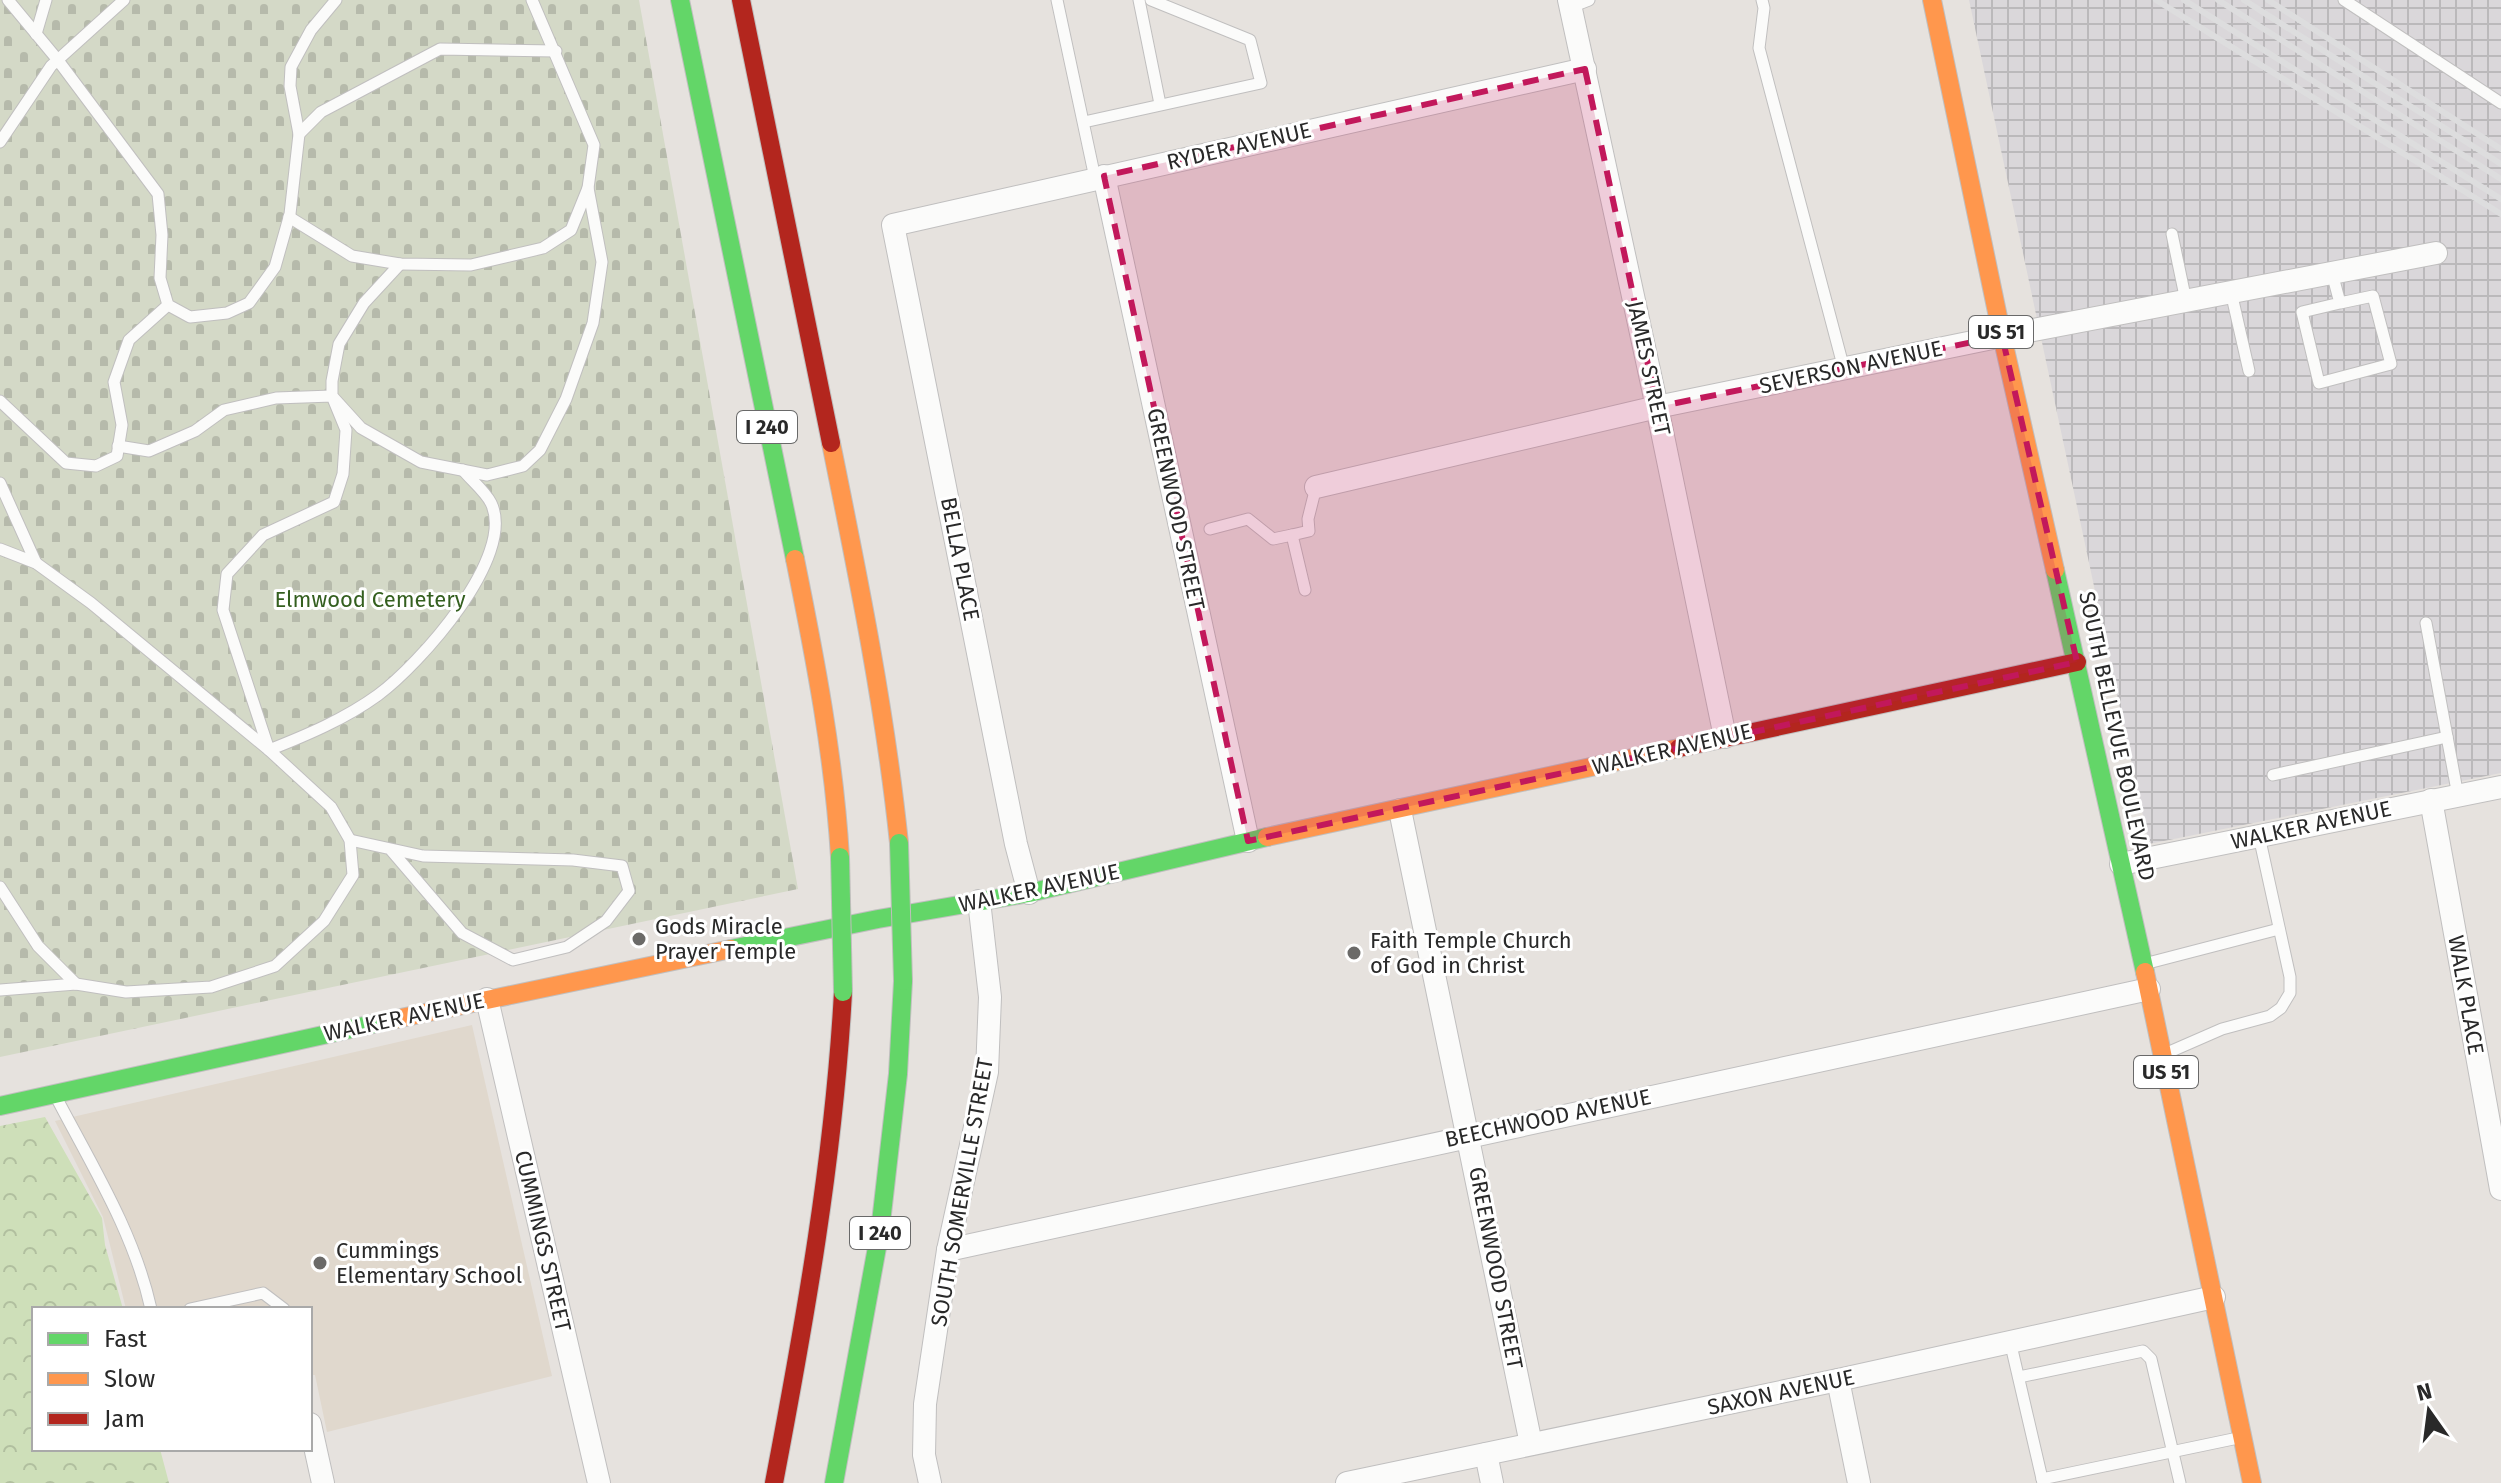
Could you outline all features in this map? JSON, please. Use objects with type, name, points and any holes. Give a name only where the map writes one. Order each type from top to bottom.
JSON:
[{"type":"main road","name":"I 240","points":[[680,0],[815,658],[836,792],[843,992],[837,1092],[827,1182],[774,1483]]},
{"type":"main road","name":"I 240","points":[[741,0],[870,636],[890,755],[899,843],[903,981],[898,1074],[880,1231],[834,1483]]},
{"type":"main road","name":"SOUTH BELLEVUE BOULEVARD","points":[[1932,0],[2002,336],[2149,989],[2252,1483]]},
{"type":"main road","name":"WALKER AVENUE","points":[[0,1106],[487,999],[1029,893],[1248,841],[2077,662]]},
{"type":"street","name":"JAMES STREET","points":[[1576,2],[1585,69],[1725,737]]},
{"type":"street","name":"RYDER AVENUE","points":[[893,225],[1585,69]]},
{"type":"street","name":"GREENWOOD STREET","points":[[1099,177],[1248,841]]},
{"type":"street","name":"BELLA PLACE","points":[[893,225],[1013,829],[1029,893]]},
{"type":"street","name":"SEVERSON AVENUE","points":[[1316,487],[1657,407],[2002,336],[2436,253]]},
{"type":"street","name":"WALKER AVENUE","points":[[2121,864],[2501,787]]},
{"type":"street","name":"WALK PLACE","points":[[2431,800],[2498,1155],[2501,1189]]},
{"type":"street","name":"GREENWOOD STREET","points":[[1400,810],[1531,1444]]},
{"type":"street","name":"SOUTH SOMERVILLE STREET","points":[[930,1483],[924,1455],[925,1404],[948,1250],[987,1072],[990,997],[979,901]]},
{"type":"street","name":"BEECHWOOD AVENUE","points":[[948,1250],[2149,989]]},
{"type":"street","name":"CUMMINGS STREET","points":[[487,999],[599,1483]]},
{"type":"street","name":"SAXON AVENUE","points":[[1347,1483],[2214,1297]]},
{"type":"street","points":[[1838,1380],[1859,1483]]},
{"type":"street","points":[[312,1433],[323,1483]]},
{"type":"street","points":[[1486,1454],[1492,1483]]},
{"type":"lane","points":[[8,0],[57,59],[158,194],[162,235],[160,278],[168,305],[190,317],[227,313],[249,303],[275,267],[289,217],[299,134],[290,86],[291,67],[311,30],[336,0]]},
{"type":"lane","points":[[36,34],[46,0]]},
{"type":"lane","points":[[0,142],[57,59],[124,0]]},
{"type":"lane","points":[[289,217],[352,256],[400,264],[471,265],[543,248],[571,230],[588,188],[594,145],[532,0]]},
{"type":"lane","points":[[1057,0],[1099,177]]},
{"type":"lane","points":[[1139,0],[1160,104]]},
{"type":"lane","points":[[1084,122],[1261,83],[1250,40],[1151,0]]},
{"type":"lane","points":[[1762,0],[1764,8],[1759,48],[1844,369]]},
{"type":"lane","points":[[2344,0],[2501,103]]},
{"type":"lane","points":[[299,134],[321,112],[440,49],[556,51]]},
{"type":"lane","points":[[118,446],[149,451],[195,431],[224,410],[276,398],[332,396],[361,428],[421,462],[487,475],[523,466],[540,450],[566,399],[593,323],[602,262],[588,188]]},
{"type":"lane","points":[[2172,234],[2186,301]]},
{"type":"lane","points":[[269,750],[223,610],[227,574],[263,535],[334,502],[343,474],[346,430],[332,396],[339,344],[364,303],[400,264]]},
{"type":"lane","points":[[2332,273],[2340,303]]},
{"type":"lane","points":[[2231,292],[2249,371]]},
{"type":"lane","points":[[2373,296],[2391,364],[2319,383],[2302,312],[2340,303],[2373,296]]},
{"type":"lane","points":[[0,401],[66,463],[96,466],[117,456],[122,425],[114,382],[129,340],[168,305]]},
{"type":"lane","points":[[269,750],[321,729],[379,695],[432,644],[482,574],[497,531],[491,503],[463,470]]},
{"type":"lane","points":[[0,483],[36,563]]},
{"type":"lane","points":[[1210,529],[1248,519],[1273,539],[1309,531],[1308,519],[1316,487]]},
{"type":"lane","points":[[1292,535],[1305,590]]},
{"type":"lane","points":[[0,549],[36,563],[91,603],[269,750],[331,807],[350,840],[353,875],[324,921],[275,966],[211,987],[126,992],[76,984],[0,990]]},
{"type":"lane","points":[[2426,623],[2458,796]]},
{"type":"lane","points":[[2273,775],[2447,737]]},
{"type":"lane","points":[[2163,1054],[2222,1029],[2270,1016],[2281,1008],[2290,993],[2290,977],[2259,836]]},
{"type":"lane","points":[[350,840],[423,856],[573,860],[622,866],[629,891],[606,921],[567,947],[513,960],[462,933],[390,849]]},
{"type":"lane","points":[[0,887],[38,946],[76,984]]},
{"type":"lane","points":[[2143,964],[2279,929]]},
{"type":"lane","points":[[55,1095],[121,1220],[144,1275],[151,1307]]},
{"type":"lane","points":[[199,1307],[263,1293],[281,1307]]},
{"type":"lane","points":[[2010,1341],[2042,1481],[2243,1437]]},
{"type":"lane","points":[[2019,1377],[2143,1351],[2151,1359],[2180,1483]]},
{"type":"highlighted area","points":[[1585,69],[1657,407],[2002,336],[2077,662],[1248,841],[1104,176]]},
{"type":"shaded area","points":[[1969,0],[2501,0],[2501,773],[2149,844]]},
{"type":"shaded area","name":"Cummings Elementary School","points":[[472,1025],[552,1376],[327,1432],[315,1375],[312,1375],[312,1307],[126,1307],[103,1217],[55,1121]]},
{"type":"green space","name":"Elmwood Cemetery","points":[[0,0],[639,0],[798,889],[0,1057]]},
{"type":"green space","points":[[45,1117],[102,1218],[105,1245],[122,1307],[32,1307],[32,1451],[161,1451],[169,1483],[0,1483],[0,1126]]},
{"type":"railway","points":[[2156,0],[2501,214]]},
{"type":"railway","points":[[2184,0],[2501,199]]},
{"type":"railway","points":[[2218,0],[2501,179]]},
{"type":"railway","points":[[2244,0],[2501,164]]},
{"type":"railway","points":[[2268,0],[2501,149]]},
{"type":"traffic: fast","points":[[680,0],[795,559]]},
{"type":"traffic: fast","points":[[2055,570],[2145,972]]},
{"type":"traffic: fast","points":[[731,949],[1029,893],[1267,837]]},
{"type":"traffic: fast","points":[[899,843],[903,981]]},
{"type":"traffic: fast","points":[[840,857],[843,992]]},
{"type":"traffic: fast","points":[[834,1483],[880,1231],[898,1074],[903,981]]},
{"type":"traffic: fast","points":[[0,1106],[396,1019]]},
{"type":"traffic: slow","points":[[1932,0],[2002,336],[2055,570]]},
{"type":"traffic: slow","points":[[831,443],[861,592],[899,843]]},
{"type":"traffic: slow","points":[[795,559],[828,744],[840,857]]},
{"type":"traffic: slow","points":[[1267,837],[1679,748]]},
{"type":"traffic: slow","points":[[396,1019],[731,949]]},
{"type":"traffic: slow","points":[[2145,972],[2252,1483]]},
{"type":"traffic: jam","points":[[741,0],[831,443]]},
{"type":"traffic: jam","points":[[1679,748],[2077,662]]},
{"type":"traffic: jam","points":[[774,1483],[807,1300],[825,1177],[843,992]]},
{"type":"place","name":"Gods Miracle Prayer Temple","points":[[639,939]]},
{"type":"place","name":"Faith Temple Church of God in Christ","points":[[1354,953]]},
{"type":"place","name":"Cummings Elementary School","points":[[320,1263]]}]
